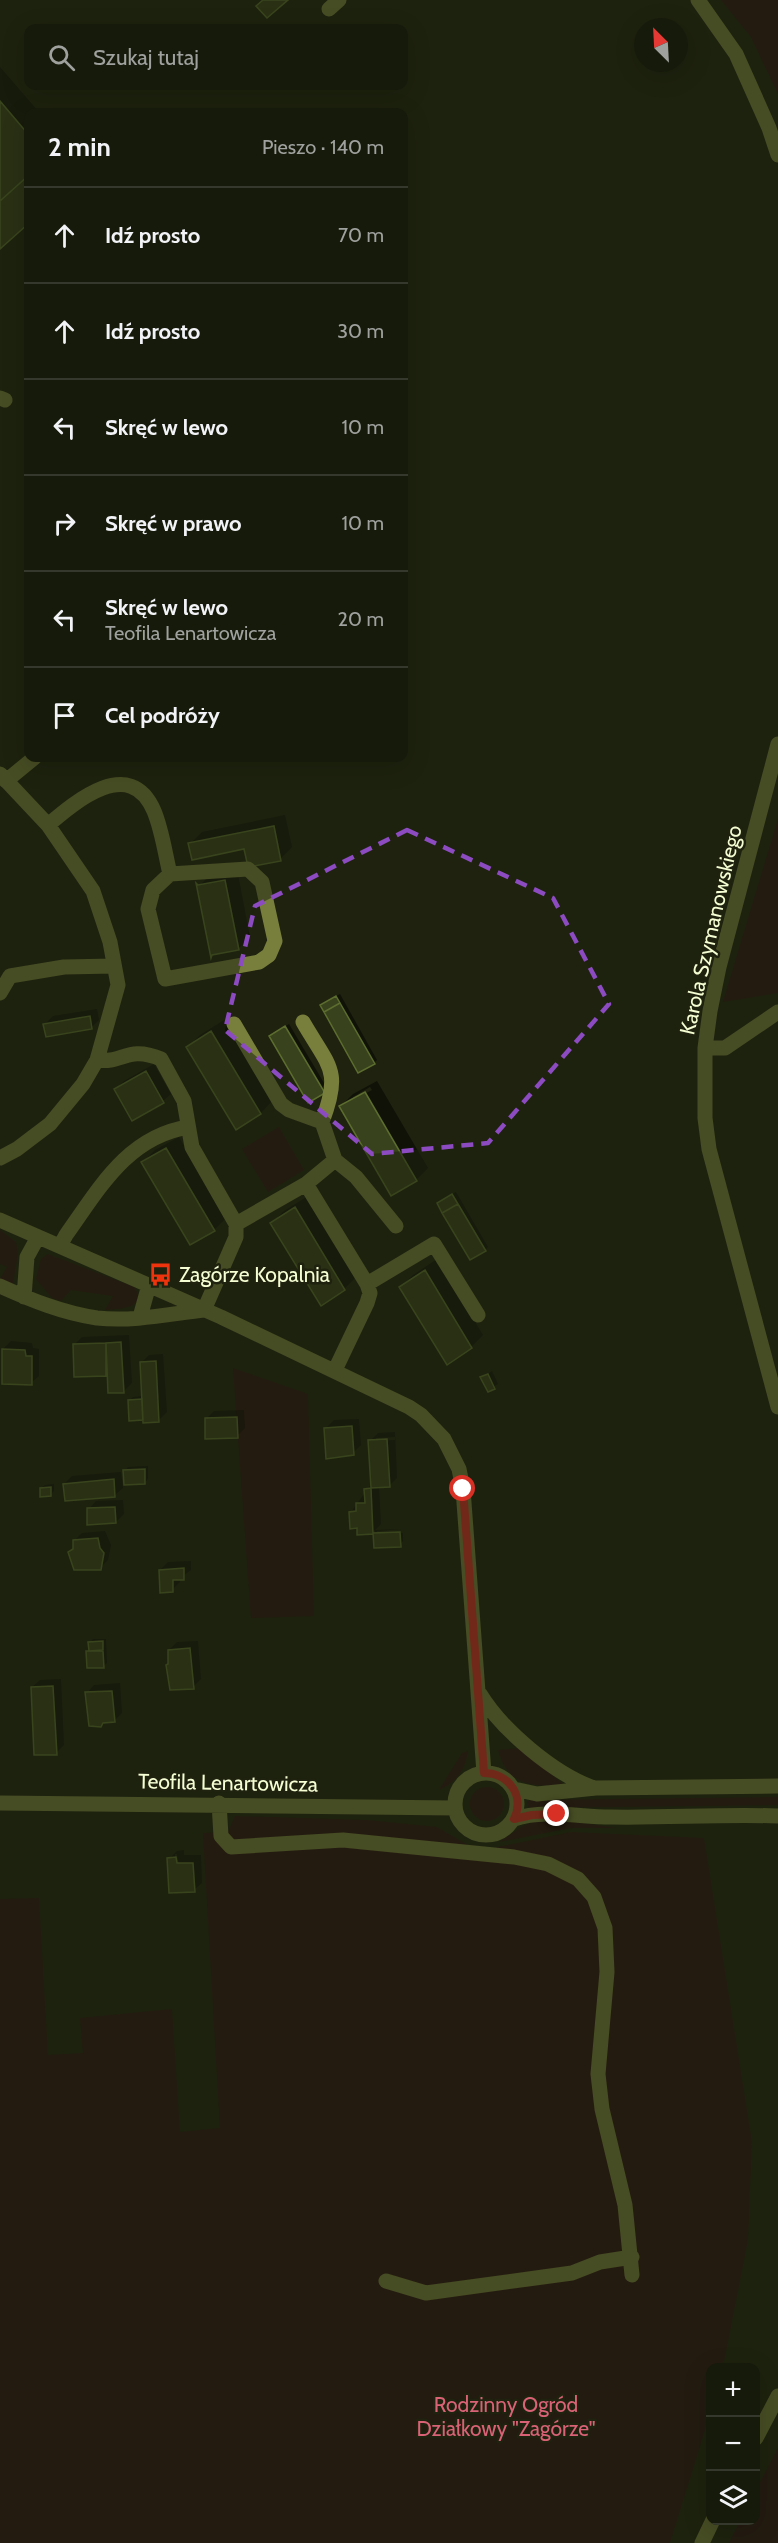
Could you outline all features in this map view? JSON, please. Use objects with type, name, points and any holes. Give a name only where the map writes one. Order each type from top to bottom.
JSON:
[{"type":"street","points":[[698,0],[736,54],[769,128],[778,155]]},
{"type":"street","name":"Karola Szymanowskiego","points":[[778,744],[719,967],[705,1048],[705,1118],[709,1149],[778,1407]]},
{"type":"street","points":[[0,1158],[17,1149],[50,1124],[84,1084],[97,1060],[118,985],[110,942],[93,891],[48,825],[3,777],[27,762]]},
{"type":"street","points":[[48,825],[76,801],[100,787],[126,785],[141,793],[153,810],[170,874]]},
{"type":"street","points":[[248,868],[262,882],[275,941],[269,955],[259,962],[165,979],[148,909],[153,890],[170,874],[248,868]]},
{"type":"street","points":[[0,993],[10,976],[64,967],[114,966]]},
{"type":"street","points":[[705,1048],[725,1048],[778,1012]]},
{"type":"street","points":[[303,1022],[334,1074],[332,1096],[322,1122],[334,1160],[356,1177],[396,1226]]},
{"type":"street","points":[[234,1024],[280,1104],[289,1110],[322,1122]]},
{"type":"street","points":[[97,1060],[108,1061],[135,1052],[160,1059],[184,1101],[192,1147],[236,1224],[236,1237],[204,1310]]},
{"type":"street","points":[[60,1246],[121,1160],[162,1134],[188,1127]]},
{"type":"street","points":[[236,1224],[306,1184],[334,1160]]},
{"type":"street","points":[[306,1184],[367,1284],[370,1293],[335,1370]]},
{"type":"street","points":[[0,1220],[335,1370],[421,1415],[444,1439],[459,1469],[465,1506],[484,1773]]},
{"type":"street","points":[[24,1297],[27,1257],[38,1237]]},
{"type":"street","points":[[367,1284],[434,1244],[478,1315]]},
{"type":"street","points":[[140,1317],[149,1285]]},
{"type":"street","points":[[0,1286],[60,1310],[99,1318],[140,1317],[204,1310]]},
{"type":"street","points":[[479,1693],[501,1721],[552,1766],[574,1780],[597,1789]]},
{"type":"street","points":[[484,1773],[504,1778],[514,1789],[518,1802],[514,1819],[507,1828],[495,1834],[478,1834],[463,1824],[455,1808],[456,1795],[465,1781],[484,1773]]},
{"type":"street","points":[[514,1789],[537,1794],[597,1789],[778,1786]]},
{"type":"street","name":"Teofila Lenartowicza","points":[[0,1803],[219,1803],[455,1808]]},
{"type":"street","points":[[219,1803],[221,1836],[231,1847],[343,1840],[514,1857],[548,1864],[578,1879],[594,1897],[605,1928],[607,1972],[598,2074],[602,2109],[625,2205],[632,2257],[632,2276]]},
{"type":"street","points":[[514,1819],[538,1814],[608,1817],[778,1816]]},
{"type":"street","points":[[386,2281],[426,2293],[572,2273],[600,2262],[632,2257]]},
{"type":"street","points":[[760,2430],[778,2396]]},
{"type":"street","points":[[702,2543],[711,2525]]},
{"type":"highlighted area","points":[[407,830],[553,898],[609,1004],[488,1143],[372,1154],[225,1030],[255,906]]},
{"type":"green space","points":[[721,0],[778,0],[778,94],[751,37]]},
{"type":"green space","points":[[778,819],[778,993],[723,1002]]},
{"type":"green space","points":[[279,1127],[304,1170],[268,1192],[242,1149]]},
{"type":"green space","points":[[0,1230],[16,1242],[18,1253],[13,1284],[0,1279],[7,1267],[0,1264]]},
{"type":"green space","points":[[48,1254],[134,1287],[138,1299],[130,1306],[105,1310],[113,1296],[71,1290],[61,1301],[52,1298],[36,1279],[41,1259]]},
{"type":"green space","points":[[233,1368],[308,1394],[314,1616],[251,1618]]},
{"type":"green space","points":[[520,1748],[564,1785],[532,1784],[515,1777],[502,1762],[498,1750]]},
{"type":"green space","points":[[468,1751],[459,1775],[439,1790],[462,1753]]},
{"type":"green space","points":[[487,1787],[499,1792],[504,1804],[499,1816],[487,1821],[475,1816],[470,1804],[475,1792]]},
{"type":"green space","points":[[778,1797],[778,1805],[529,1808],[527,1802],[530,1800]]},
{"type":"green space","name":"Rodzinny Ogród Działkowy \"Zagórze\"","points":[[235,1816],[367,1820],[437,1827],[468,1845],[493,1848],[571,1832],[704,1838],[752,2142],[748,2240],[724,2363],[706,2363],[706,2427],[670,2543],[0,2543],[0,1899],[39,1898],[48,2055],[83,2053],[80,2018],[172,2009],[180,2132],[220,2128],[203,1833],[228,1832]]},
{"type":"green space","points":[[536,1821],[568,1821],[617,1828],[571,1828],[499,1842],[523,1826]]},
{"type":"green space","points":[[778,2448],[778,2543],[729,2543],[738,2525],[760,2525],[760,2482]]},
{"type":"building","points":[[263,0],[288,0],[267,18],[256,6]]},
{"type":"building","points":[[0,101],[24,129],[24,180],[0,201]]},
{"type":"building","points":[[24,180],[24,228],[0,249],[0,201]]},
{"type":"building","points":[[274,826],[281,861],[248,867],[244,849],[192,860],[188,843]]},
{"type":"building","points":[[225,880],[239,950],[212,955],[211,958],[196,883],[198,885]]},
{"type":"building","points":[[336,996],[340,1003],[324,1012],[320,1005]]},
{"type":"building","points":[[340,1003],[375,1064],[358,1073],[324,1012]]},
{"type":"building","points":[[90,1016],[92,1029],[46,1037],[43,1024]]},
{"type":"building","points":[[285,1026],[325,1093],[308,1103],[269,1036]]},
{"type":"building","points":[[211,1031],[261,1114],[236,1130],[186,1047]]},
{"type":"building","points":[[146,1071],[164,1103],[132,1121],[114,1089]]},
{"type":"building","points":[[365,1092],[417,1181],[391,1196],[339,1106]]},
{"type":"building","points":[[166,1148],[215,1231],[190,1245],[141,1162]]},
{"type":"building","points":[[452,1194],[458,1204],[442,1213],[437,1203]]},
{"type":"building","points":[[458,1204],[486,1251],[470,1260],[442,1213]]},
{"type":"building","points":[[295,1207],[345,1290],[321,1306],[270,1223]]},
{"type":"building","points":[[425,1270],[472,1348],[447,1365],[399,1287]]},
{"type":"building","points":[[121,1342],[124,1393],[108,1393],[106,1343]]},
{"type":"building","points":[[106,1343],[106,1376],[74,1377],[73,1344]]},
{"type":"building","points":[[2,1349],[25,1350],[26,1356],[32,1356],[32,1385],[2,1384]]},
{"type":"building","points":[[156,1361],[159,1422],[143,1423],[140,1362]]},
{"type":"building","points":[[488,1374],[495,1389],[488,1392],[480,1377]]},
{"type":"building","points":[[142,1399],[143,1420],[129,1421],[128,1400]]},
{"type":"building","points":[[237,1417],[238,1438],[205,1439],[205,1418]]},
{"type":"building","points":[[352,1426],[354,1455],[326,1459],[324,1428]]},
{"type":"building","points":[[387,1439],[390,1487],[371,1488],[368,1440]]},
{"type":"building","points":[[145,1469],[145,1484],[124,1485],[123,1470]]},
{"type":"building","points":[[114,1479],[115,1497],[65,1501],[63,1484]]},
{"type":"building","points":[[51,1487],[51,1496],[40,1497],[40,1488]]},
{"type":"building","points":[[371,1488],[373,1534],[357,1535],[357,1528],[350,1529],[349,1512],[356,1511],[356,1503],[365,1503],[364,1489]]},
{"type":"building","points":[[115,1507],[116,1523],[87,1525],[87,1508]]},
{"type":"building","points":[[400,1532],[401,1547],[374,1548],[373,1533]]},
{"type":"building","points":[[98,1538],[100,1548],[104,1553],[101,1570],[74,1570],[68,1552],[73,1549],[73,1540]]},
{"type":"building","points":[[184,1568],[184,1580],[173,1580],[173,1592],[160,1593],[159,1570]]},
{"type":"building","points":[[103,1641],[103,1650],[89,1651],[88,1642]]},
{"type":"building","points":[[190,1648],[194,1689],[170,1690],[166,1665],[168,1664],[168,1650]]},
{"type":"building","points":[[86,1651],[103,1651],[104,1668],[87,1668]]},
{"type":"building","points":[[53,1686],[57,1755],[34,1755],[31,1687]]},
{"type":"building","points":[[112,1691],[115,1722],[103,1723],[101,1727],[89,1726],[85,1692]]},
{"type":"building","points":[[176,1857],[177,1863],[193,1863],[195,1892],[169,1893],[167,1858]]},
{"type":"place","name":"Zagórze Kopalnia","points":[[161,1275]]},
{"type":"route","points":[[463,1489],[484,1773],[497,1774],[514,1789],[518,1802],[514,1819],[532,1815],[557,1814]]}]
